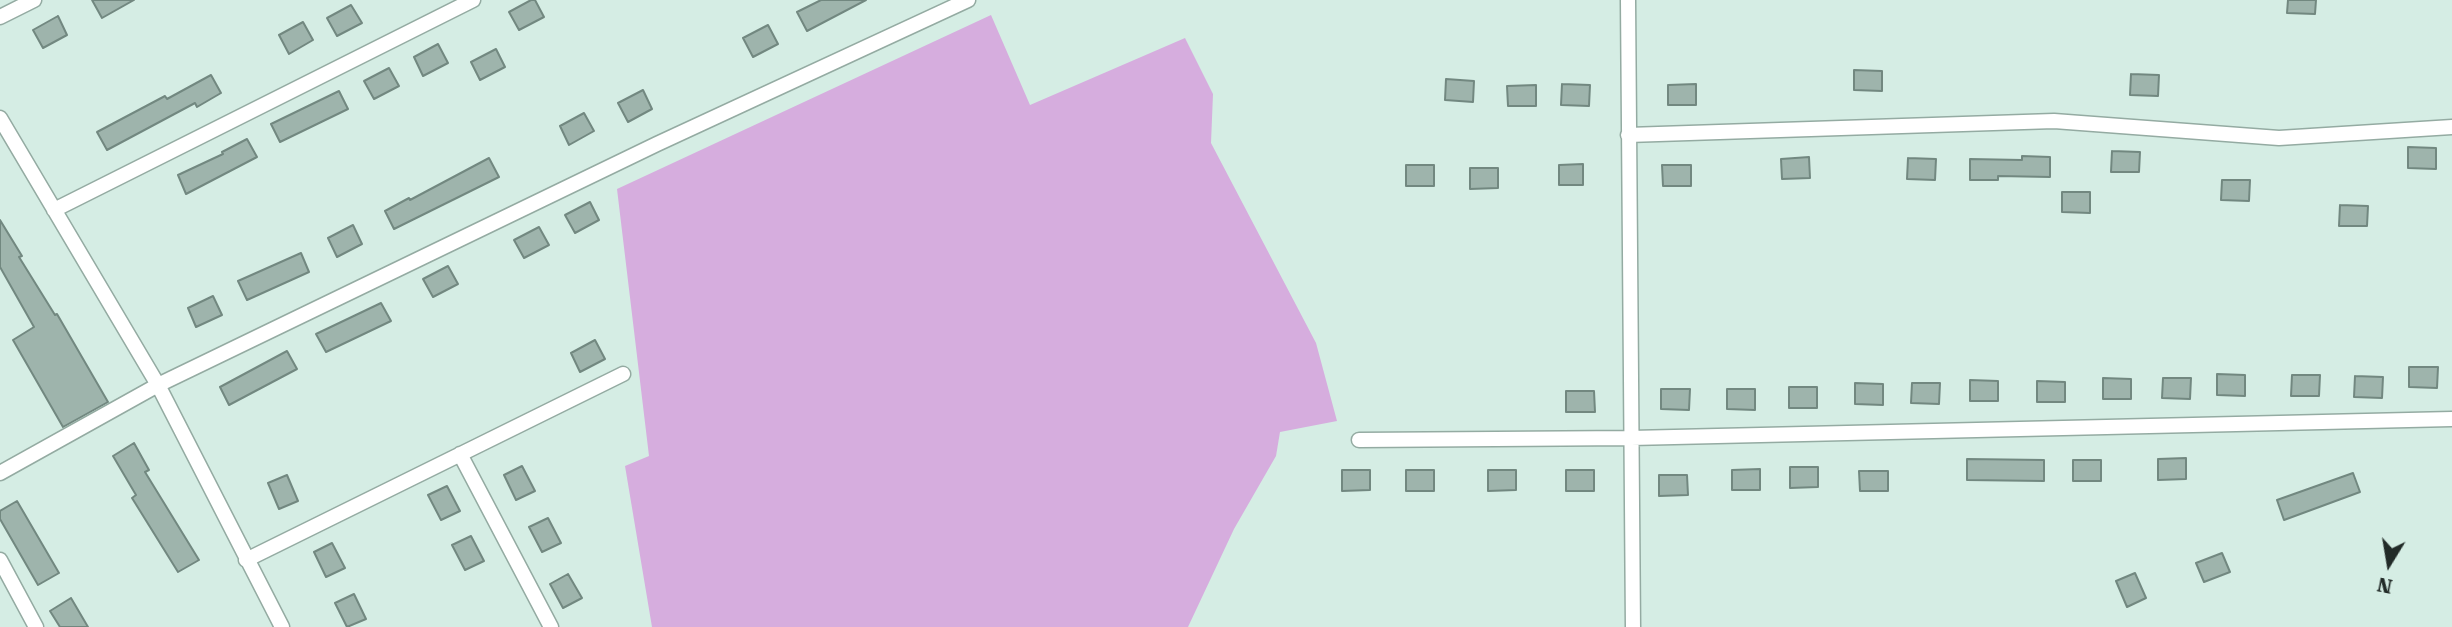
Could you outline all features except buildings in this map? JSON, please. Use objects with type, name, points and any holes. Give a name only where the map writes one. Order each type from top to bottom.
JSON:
[{"type":"street","points":[[0,17],[34,0]]},
{"type":"street","points":[[54,210],[473,0]]},
{"type":"street","points":[[0,473],[158,385],[657,144],[968,0]]},
{"type":"street","points":[[1628,0],[1633,627]]},
{"type":"street","points":[[0,118],[158,385],[282,627]]},
{"type":"street","points":[[1628,135],[2054,121],[2279,138],[2452,127]]},
{"type":"street","points":[[246,560],[623,374]]},
{"type":"street","points":[[1359,440],[1631,438],[2452,419]]},
{"type":"street","points":[[460,454],[551,627]]},
{"type":"street","points":[[0,560],[36,627]]},
{"type":"shaded area","points":[[991,15],[1030,105],[1185,38],[1213,94],[1211,143],[1316,343],[1337,421],[1280,432],[1276,456],[1234,529],[1188,627],[652,627],[625,466],[649,456],[617,189]]}]
